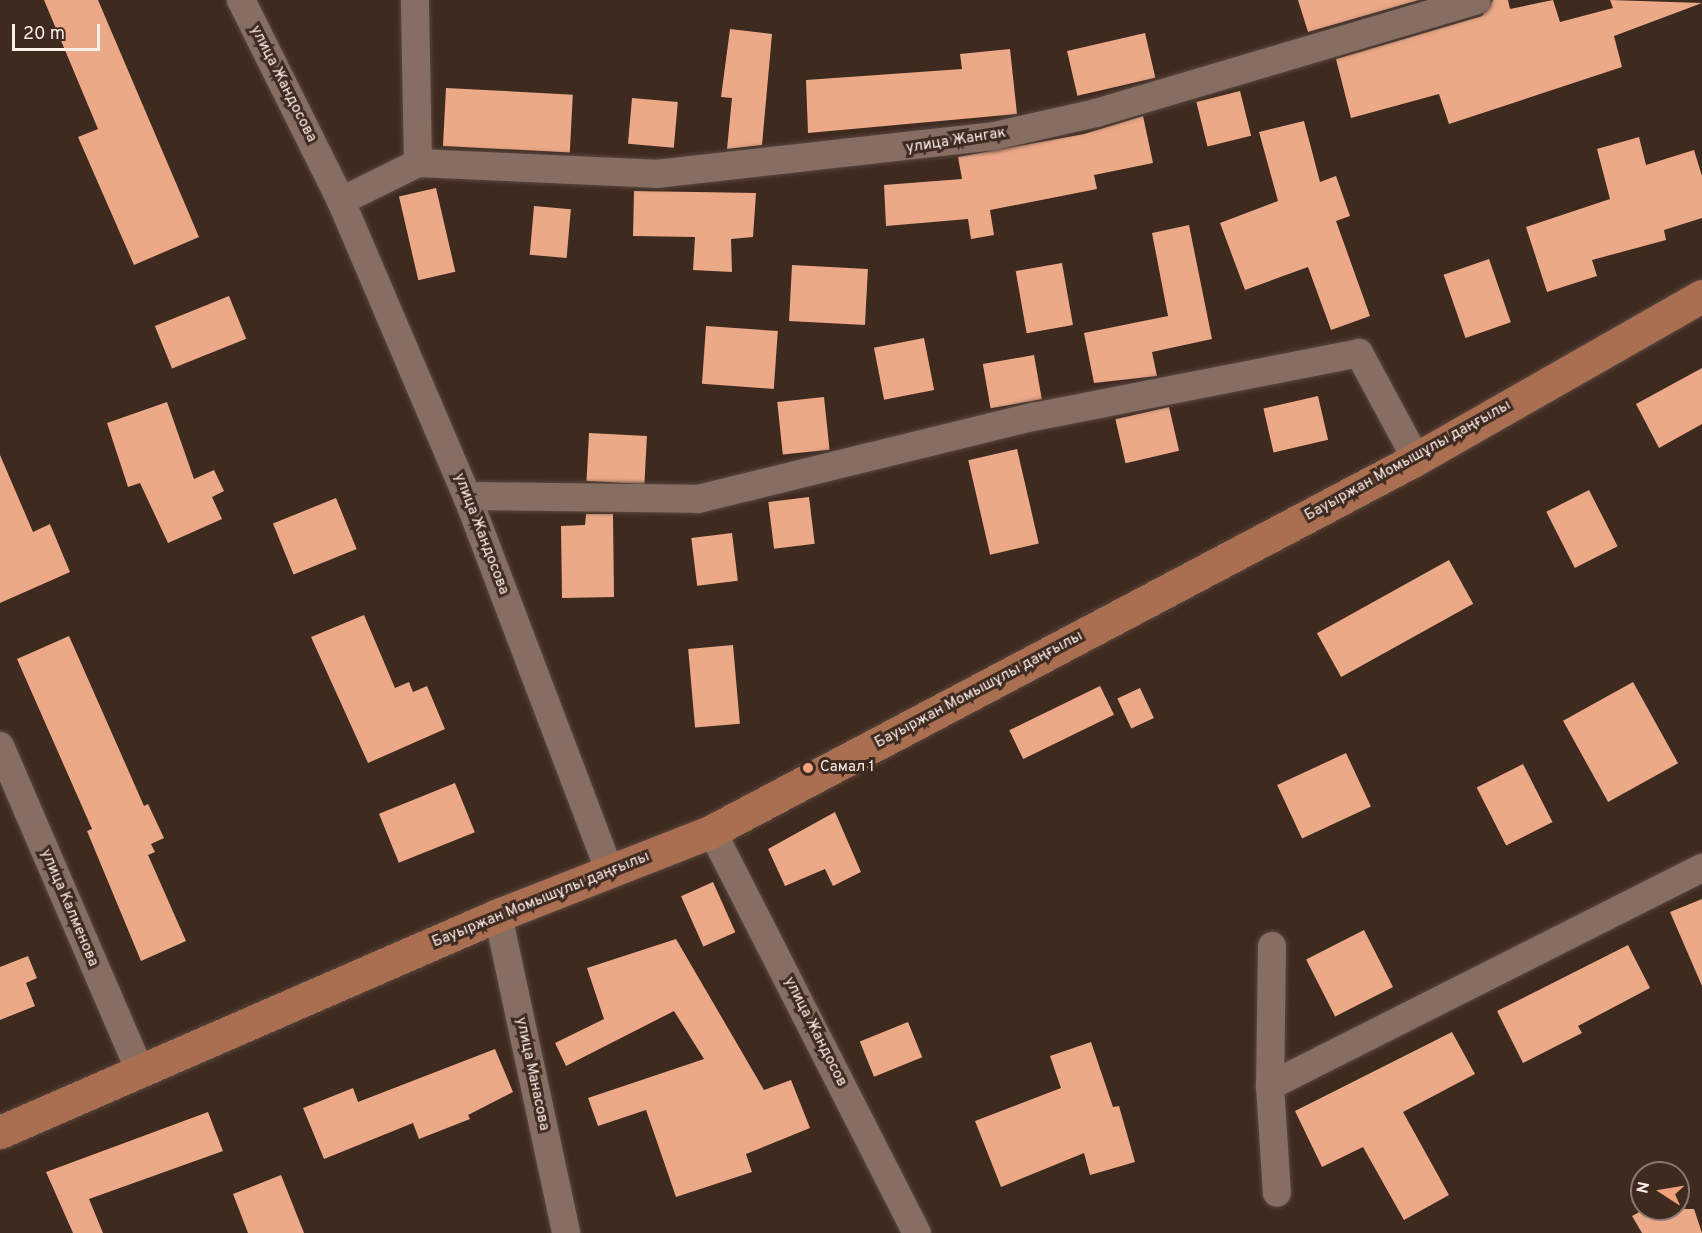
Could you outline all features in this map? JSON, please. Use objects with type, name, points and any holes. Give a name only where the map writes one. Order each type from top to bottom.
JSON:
[{"type":"main road","name":"Бауыржан Момышұлы даңғылы","points":[[0,1132],[139,1069],[498,915],[712,831],[1416,459],[1702,296]]},
{"type":"street","name":"улица Жандосова","points":[[241,0],[341,201],[468,496],[610,872]]},
{"type":"street","points":[[341,201],[418,163],[415,0]]},
{"type":"street","name":"улица Жангак","points":[[418,163],[656,174],[994,136],[1096,113],[1477,0]]},
{"type":"street","points":[[468,496],[698,499],[1033,417],[1359,353],[1416,459]]},
{"type":"street","name":"улица Калменова","points":[[0,746],[139,1069]]},
{"type":"street","name":"улица Жандосов","points":[[712,831],[917,1233]]},
{"type":"street","points":[[1270,1086],[1702,868]]},
{"type":"street","name":"улица Манасова","points":[[498,915],[566,1233]]},
{"type":"street","points":[[1272,946],[1270,1086],[1277,1193]]},
{"type":"building","points":[[44,0],[98,0],[199,237],[134,265],[78,137],[98,129]]},
{"type":"building","points":[[1298,0],[1419,0],[1308,32]]},
{"type":"building","points":[[1493,0],[1508,0],[1510,9],[1553,0],[1560,22],[1613,8],[1610,0],[1702,3],[1614,36],[1622,67],[1449,124],[1439,94],[1351,118],[1336,59],[1482,16]]},
{"type":"building","points":[[730,29],[772,34],[762,145],[727,149],[732,98],[721,97]]},
{"type":"building","points":[[1145,33],[1155,78],[1077,96],[1067,51]]},
{"type":"building","points":[[1010,49],[1017,114],[808,133],[806,80],[962,69],[960,54]]},
{"type":"building","points":[[446,88],[573,95],[570,153],[443,146]]},
{"type":"building","points":[[1240,91],[1251,136],[1207,147],[1196,102]]},
{"type":"building","points":[[632,98],[678,102],[674,148],[628,144]]},
{"type":"building","points":[[1143,116],[1153,163],[1094,175],[1097,189],[990,210],[994,235],[971,239],[968,219],[886,226],[884,185],[962,179],[958,157],[1084,134]]},
{"type":"building","points":[[1304,121],[1320,182],[1336,176],[1350,216],[1336,221],[1370,316],[1331,330],[1308,267],[1245,290],[1220,223],[1278,201],[1259,132]]},
{"type":"building","points":[[1639,137],[1646,165],[1694,150],[1702,176],[1702,218],[1664,230],[1666,240],[1592,260],[1597,276],[1547,292],[1526,227],[1610,199],[1597,149]]},
{"type":"building","points":[[436,188],[455,272],[418,280],[399,197]]},
{"type":"building","points":[[634,191],[756,193],[753,237],[731,239],[732,272],[693,270],[695,237],[633,236]]},
{"type":"building","points":[[534,206],[571,209],[567,258],[530,255]]},
{"type":"building","points":[[1189,225],[1212,339],[1152,352],[1157,376],[1094,383],[1084,333],[1168,316],[1152,233]]},
{"type":"building","points":[[1489,259],[1511,322],[1465,338],[1444,275]]},
{"type":"building","points":[[1062,263],[1073,325],[1027,333],[1016,271]]},
{"type":"building","points":[[792,265],[868,269],[865,325],[789,321]]},
{"type":"building","points":[[229,296],[246,339],[172,369],[155,326]]},
{"type":"building","points":[[706,326],[778,331],[774,389],[702,384]]},
{"type":"building","points":[[924,338],[934,390],[884,400],[874,348]]},
{"type":"building","points":[[1034,355],[1042,399],[991,408],[983,364]]},
{"type":"building","points":[[1702,368],[1702,424],[1659,448],[1636,404]]},
{"type":"building","points":[[1318,396],[1328,440],[1274,452],[1263,409]]},
{"type":"building","points":[[824,397],[830,450],[783,455],[777,402]]},
{"type":"building","points":[[167,402],[194,479],[214,470],[224,491],[212,497],[222,519],[168,543],[140,483],[128,487],[107,423]]},
{"type":"building","points":[[1169,407],[1179,451],[1126,463],[1115,419]]},
{"type":"building","points":[[589,433],[647,436],[644,484],[586,481]]},
{"type":"building","points":[[1017,449],[1039,544],[990,555],[968,460]]},
{"type":"building","points":[[0,455],[33,532],[50,524],[70,572],[0,603]]},
{"type":"building","points":[[1589,490],[1618,546],[1575,568],[1546,512]]},
{"type":"building","points":[[809,497],[815,544],[774,549],[768,502]]},
{"type":"building","points":[[336,498],[357,549],[294,574],[273,523]]},
{"type":"building","points":[[586,514],[613,514],[614,597],[562,598],[561,526],[585,525]]},
{"type":"building","points":[[732,533],[738,581],[697,586],[691,538]]},
{"type":"building","points":[[1449,560],[1473,604],[1341,677],[1317,633]]},
{"type":"building","points":[[364,615],[395,688],[409,682],[413,692],[427,686],[445,729],[368,763],[311,637]]},
{"type":"building","points":[[69,636],[144,806],[148,804],[164,838],[151,844],[155,852],[148,855],[186,941],[141,961],[87,831],[92,829],[17,659]]},
{"type":"building","points":[[733,645],[740,724],[695,728],[688,649]]},
{"type":"building","points":[[1633,682],[1678,763],[1608,802],[1563,721]]},
{"type":"building","points":[[1100,686],[1114,715],[1023,759],[1009,730]]},
{"type":"building","points":[[1140,688],[1154,718],[1131,728],[1117,699]]},
{"type":"building","points":[[1346,753],[1371,806],[1302,839],[1277,785]]},
{"type":"building","points":[[1523,764],[1553,822],[1506,846],[1477,788]]},
{"type":"building","points":[[455,783],[475,832],[399,863],[379,814]]},
{"type":"building","points":[[835,812],[861,872],[833,886],[825,869],[785,886],[768,849]]},
{"type":"building","points":[[713,882],[735,932],[703,946],[681,896]]},
{"type":"building","points":[[1702,899],[1702,986],[1670,912]]},
{"type":"building","points":[[1364,930],[1393,987],[1335,1017],[1306,960]]},
{"type":"building","points":[[676,939],[764,1090],[791,1080],[810,1128],[746,1154],[752,1172],[676,1197],[646,1110],[598,1126],[588,1098],[704,1059],[674,1011],[566,1066],[555,1043],[604,1019],[587,968]]},
{"type":"building","points":[[1628,945],[1650,988],[1578,1026],[1582,1033],[1523,1063],[1497,1011]]},
{"type":"building","points":[[28,956],[37,978],[26,983],[35,1006],[0,1020],[0,967]]},
{"type":"building","points":[[908,1022],[922,1057],[874,1077],[860,1041]]},
{"type":"building","points":[[1452,1032],[1475,1074],[1403,1112],[1449,1195],[1404,1220],[1363,1147],[1322,1167],[1295,1111]]},
{"type":"building","points":[[1091,1042],[1113,1107],[1119,1106],[1135,1162],[1090,1175],[1084,1153],[1001,1187],[975,1121],[1061,1088],[1050,1056]]},
{"type":"building","points":[[495,1049],[513,1092],[468,1115],[470,1119],[419,1139],[413,1123],[324,1159],[303,1108],[353,1088],[358,1102]]},
{"type":"building","points":[[208,1112],[223,1151],[89,1199],[103,1233],[73,1233],[46,1172]]},
{"type":"building","points":[[281,1175],[304,1233],[248,1233],[233,1194]]},
{"type":"building","points":[[1690,1209],[1694,1209],[1702,1233],[1642,1233],[1635,1221],[1690,1221]]},
{"type":"place","name":"Самал 1","points":[[808,768]]}]
